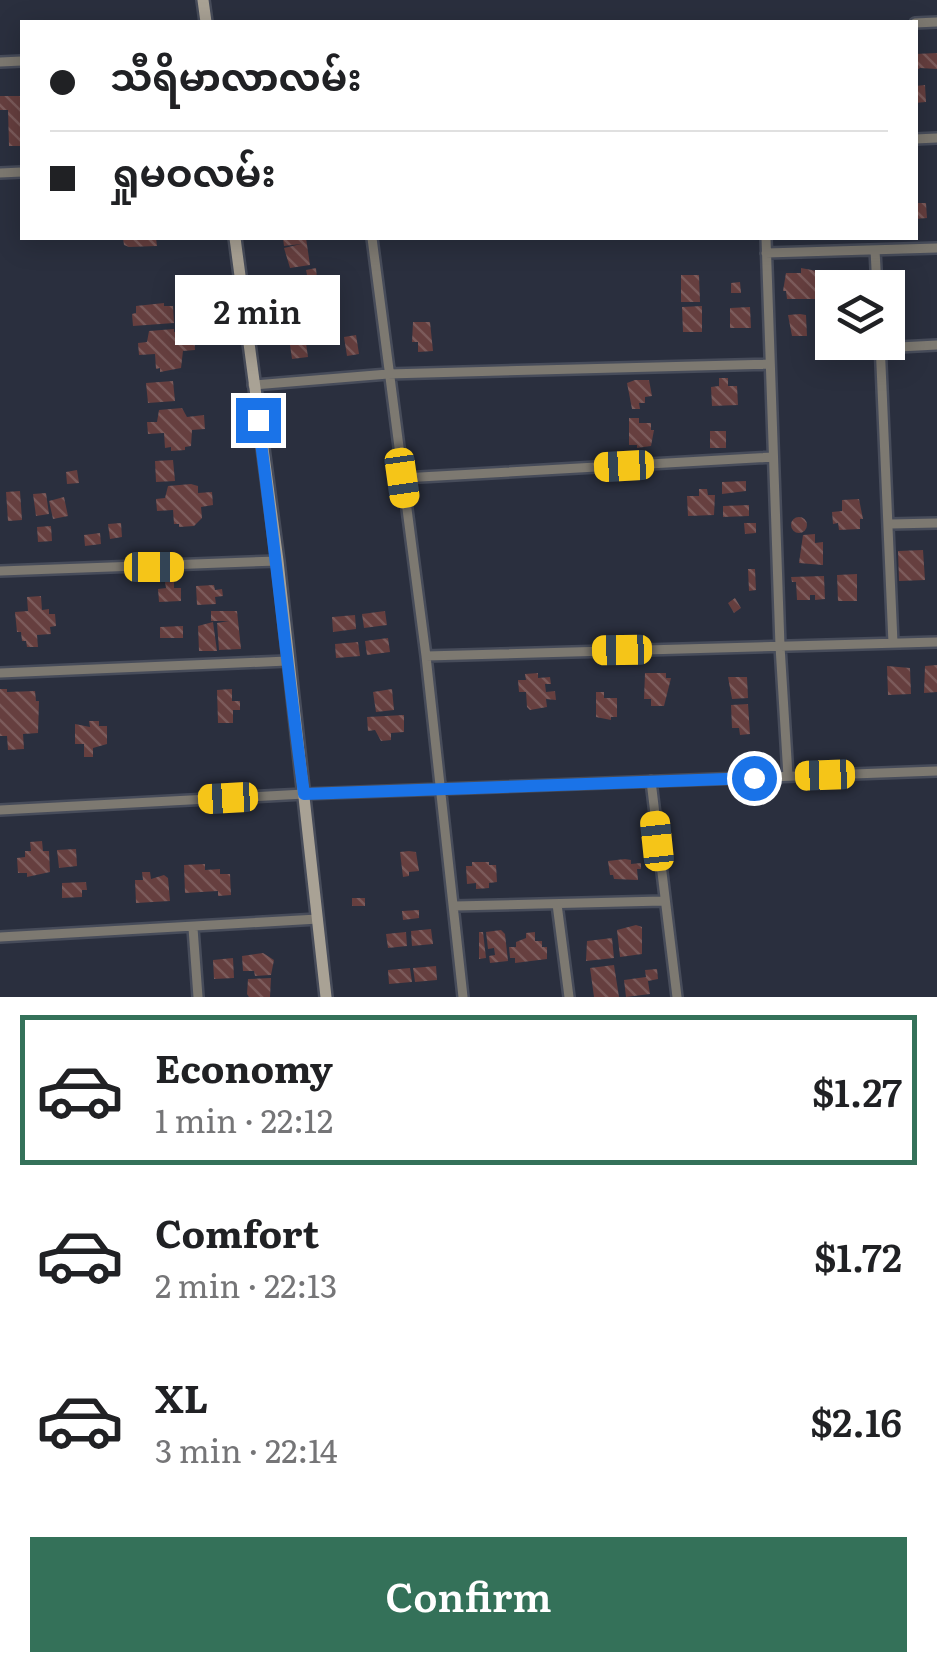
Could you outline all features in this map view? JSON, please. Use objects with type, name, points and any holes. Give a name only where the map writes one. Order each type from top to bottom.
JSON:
[{"type":"street","points":[[235,240],[278,561],[326,997]]},
{"type":"street","points":[[372,240],[426,656],[463,997]]},
{"type":"street","points":[[766,240],[788,776]]},
{"type":"street","points":[[766,254],[937,248]]},
{"type":"street","points":[[875,250],[876,270]]},
{"type":"street","points":[[905,345],[937,345]]},
{"type":"street","points":[[881,360],[893,643]]},
{"type":"street","points":[[253,385],[388,374],[769,364]]},
{"type":"street","points":[[402,478],[772,458]]},
{"type":"street","points":[[890,524],[937,523]]},
{"type":"street","points":[[0,571],[278,561]]},
{"type":"street","points":[[426,656],[937,642]]},
{"type":"street","points":[[0,673],[286,661]]},
{"type":"street","points":[[0,810],[304,794],[937,771]]},
{"type":"street","points":[[651,782],[676,997]]},
{"type":"street","points":[[454,906],[663,901]]},
{"type":"street","points":[[557,904],[569,997]]},
{"type":"street","points":[[0,938],[318,919]]},
{"type":"street","points":[[193,928],[198,997]]},
{"type":"building","points":[[937,53],[937,69],[918,69],[918,54]]},
{"type":"building","points":[[925,85],[926,102],[918,103],[918,86]]},
{"type":"building","points":[[0,96],[20,96],[20,146],[9,146],[8,110],[0,110]]},
{"type":"building","points":[[918,203],[926,203],[927,218],[918,219]]},
{"type":"building","points":[[123,240],[156,240],[157,246],[129,247]]},
{"type":"building","points":[[283,240],[306,240],[310,265],[290,268],[284,248],[301,244],[284,246]]},
{"type":"building","points":[[316,268],[317,279],[308,280],[306,270]]},
{"type":"building","points":[[801,268],[815,271],[815,299],[787,299],[783,291],[786,273],[801,273]]},
{"type":"building","points":[[681,275],[699,275],[700,302],[681,302]]},
{"type":"building","points":[[740,282],[741,293],[731,293],[731,283]]},
{"type":"building","points":[[298,293],[314,296],[315,303],[304,304],[305,310],[316,310],[316,317],[292,319],[290,297],[298,297]]},
{"type":"building","points":[[136,306],[173,306],[174,323],[133,326]]},
{"type":"building","points":[[702,306],[702,332],[683,332],[682,307]]},
{"type":"building","points":[[750,307],[751,328],[730,328],[730,308]]},
{"type":"building","points":[[788,315],[806,315],[807,336],[792,336]]},
{"type":"building","points":[[413,322],[430,322],[433,351],[418,352],[418,342],[412,342]]},
{"type":"building","points":[[174,329],[180,337],[194,336],[195,350],[183,351],[181,368],[160,372],[160,368],[156,369],[155,354],[139,355],[138,343],[147,342],[149,331]]},
{"type":"building","points":[[356,335],[359,354],[347,356],[344,337]]},
{"type":"building","points":[[306,343],[308,357],[292,359],[290,345]]},
{"type":"building","points":[[719,378],[728,378],[728,386],[737,386],[738,405],[712,406],[711,387],[719,386]]},
{"type":"building","points":[[649,380],[652,396],[639,403],[640,409],[632,409],[627,383]]},
{"type":"building","points":[[173,381],[175,401],[148,403],[146,383]]},
{"type":"building","points":[[182,408],[187,417],[204,415],[205,429],[192,430],[191,446],[185,450],[171,451],[171,447],[165,448],[164,433],[148,434],[147,422],[157,422],[159,410]]},
{"type":"building","points":[[629,418],[651,423],[651,446],[629,445]]},
{"type":"building","points":[[710,431],[726,431],[726,448],[710,448]]},
{"type":"building","points":[[173,460],[175,481],[156,482],[155,461]]},
{"type":"building","points":[[77,470],[79,483],[67,484],[66,472]]},
{"type":"building","points":[[746,481],[746,491],[722,494],[722,482]]},
{"type":"building","points":[[168,486],[198,486],[198,493],[212,492],[213,505],[201,507],[202,518],[194,526],[179,527],[174,524],[173,510],[157,511],[156,499],[165,498]]},
{"type":"building","points":[[699,489],[715,495],[714,515],[688,516],[687,496],[699,496]]},
{"type":"building","points":[[20,491],[22,520],[8,521],[6,492]]},
{"type":"building","points":[[46,493],[49,514],[36,516],[33,494]]},
{"type":"building","points":[[64,497],[68,516],[53,519],[49,501]]},
{"type":"building","points":[[859,499],[863,519],[860,529],[839,530],[838,523],[833,524],[832,512],[842,511],[842,500]]},
{"type":"building","points":[[749,505],[749,516],[723,517],[723,506]]},
{"type":"building","points":[[799,517],[807,525],[799,533],[791,525]]},
{"type":"building","points":[[121,523],[122,537],[110,539],[108,524]]},
{"type":"building","points":[[744,523],[756,523],[756,533],[745,534]]},
{"type":"building","points":[[51,526],[52,541],[38,542],[37,527]]},
{"type":"building","points":[[100,533],[101,544],[85,546],[84,535]]},
{"type":"building","points":[[815,534],[815,543],[823,542],[823,565],[799,563],[803,535]]},
{"type":"building","points":[[923,550],[925,580],[899,581],[898,551]]},
{"type":"building","points":[[748,569],[755,569],[756,590],[749,591]]},
{"type":"building","points":[[857,574],[857,601],[838,601],[837,575]]},
{"type":"building","points":[[824,576],[825,599],[815,600],[815,595],[810,595],[810,600],[797,600],[796,582],[791,577]]},
{"type":"building","points":[[165,582],[174,582],[174,588],[181,588],[181,601],[159,602],[158,589],[166,588]]},
{"type":"building","points":[[214,585],[215,590],[222,589],[223,596],[215,597],[216,604],[197,605],[196,586]]},
{"type":"building","points":[[41,596],[42,610],[49,609],[49,614],[55,614],[56,626],[50,627],[51,634],[37,635],[38,647],[27,647],[21,632],[17,632],[15,612],[28,611],[27,597]]},
{"type":"building","points":[[735,598],[741,608],[734,613],[728,603]]},
{"type":"building","points":[[211,611],[237,611],[241,649],[219,650],[217,623],[229,621],[211,621]]},
{"type":"building","points":[[385,611],[387,625],[364,628],[362,614]]},
{"type":"building","points":[[355,615],[356,629],[333,632],[332,617]]},
{"type":"building","points":[[213,622],[217,651],[199,651],[198,626]]},
{"type":"building","points":[[183,626],[183,638],[160,638],[160,627]]},
{"type":"building","points":[[388,638],[390,652],[367,655],[365,641]]},
{"type":"building","points":[[358,642],[360,656],[336,658],[335,644]]},
{"type":"building","points":[[937,665],[937,692],[924,693],[925,666]]},
{"type":"building","points":[[887,666],[910,668],[911,694],[888,695]]},
{"type":"building","points":[[538,673],[538,678],[550,677],[551,684],[545,684],[546,692],[555,691],[556,700],[546,699],[547,707],[530,710],[526,692],[519,692],[518,680],[526,680],[525,674]]},
{"type":"building","points":[[645,673],[666,673],[666,678],[671,678],[664,706],[651,706],[651,699],[644,699]]},
{"type":"building","points":[[728,677],[747,677],[748,698],[732,699]]},
{"type":"building","points":[[0,689],[35,691],[39,701],[38,733],[23,734],[24,749],[8,750],[7,736],[0,736]]},
{"type":"building","points":[[232,689],[232,701],[240,701],[240,710],[233,710],[233,723],[218,723],[217,690]]},
{"type":"building","points":[[392,689],[394,710],[376,712],[373,692]]},
{"type":"building","points":[[596,692],[604,692],[604,698],[617,698],[617,717],[596,717]]},
{"type":"building","points":[[748,704],[750,734],[740,735],[739,728],[732,728],[731,705]]},
{"type":"building","points":[[404,715],[404,732],[391,733],[391,740],[381,741],[375,730],[368,731],[367,717]]},
{"type":"building","points":[[89,721],[107,726],[107,744],[93,748],[93,757],[84,757],[84,744],[75,744],[75,724],[90,727]]},
{"type":"building","points":[[42,841],[43,851],[49,851],[50,872],[27,877],[27,873],[18,873],[17,858],[31,851],[30,842]]},
{"type":"building","points":[[76,849],[77,866],[59,868],[57,850]]},
{"type":"building","points":[[400,852],[416,852],[419,871],[403,877]]},
{"type":"building","points":[[631,860],[631,864],[641,863],[638,880],[614,879],[610,875],[608,861]]},
{"type":"building","points":[[472,862],[496,865],[497,882],[489,883],[489,888],[476,889],[476,883],[467,884],[466,866],[472,866]]},
{"type":"building","points":[[205,864],[205,870],[220,869],[220,874],[230,874],[231,895],[218,896],[218,891],[185,893],[184,865]]},
{"type":"building","points":[[142,872],[150,872],[151,879],[164,875],[168,878],[170,901],[136,903],[135,880],[143,880]]},
{"type":"building","points":[[86,882],[87,890],[82,890],[82,897],[62,898],[62,883]]},
{"type":"building","points":[[352,898],[365,898],[365,906],[352,906]]},
{"type":"building","points":[[419,910],[419,918],[403,920],[402,911]]},
{"type":"building","points":[[642,927],[642,954],[620,957],[617,930]]},
{"type":"building","points":[[431,929],[433,944],[412,946],[411,931]]},
{"type":"building","points":[[501,930],[505,934],[508,961],[490,963],[489,956],[495,955],[494,948],[488,949],[486,932]]},
{"type":"building","points":[[406,932],[407,946],[388,948],[386,934]]},
{"type":"building","points":[[479,932],[483,932],[486,958],[479,959]]},
{"type":"building","points":[[535,932],[535,941],[542,941],[542,947],[547,947],[547,959],[515,963],[509,947],[516,947],[526,933]]},
{"type":"building","points":[[612,938],[614,958],[586,961],[587,941]]},
{"type":"building","points":[[263,953],[274,960],[271,975],[255,976],[254,971],[243,971],[242,956]]},
{"type":"building","points":[[233,958],[234,978],[214,979],[213,960]]},
{"type":"building","points":[[614,965],[619,997],[594,997],[590,968]]},
{"type":"building","points":[[436,966],[437,980],[415,982],[413,968]]},
{"type":"building","points":[[410,968],[412,982],[389,984],[388,970]]},
{"type":"building","points":[[657,969],[658,979],[648,981],[650,994],[626,997],[624,980],[646,977],[645,970]]},
{"type":"building","points":[[271,978],[270,997],[249,997],[248,979]]},
{"type":"route","points":[[258,420],[304,794],[754,778]]}]
